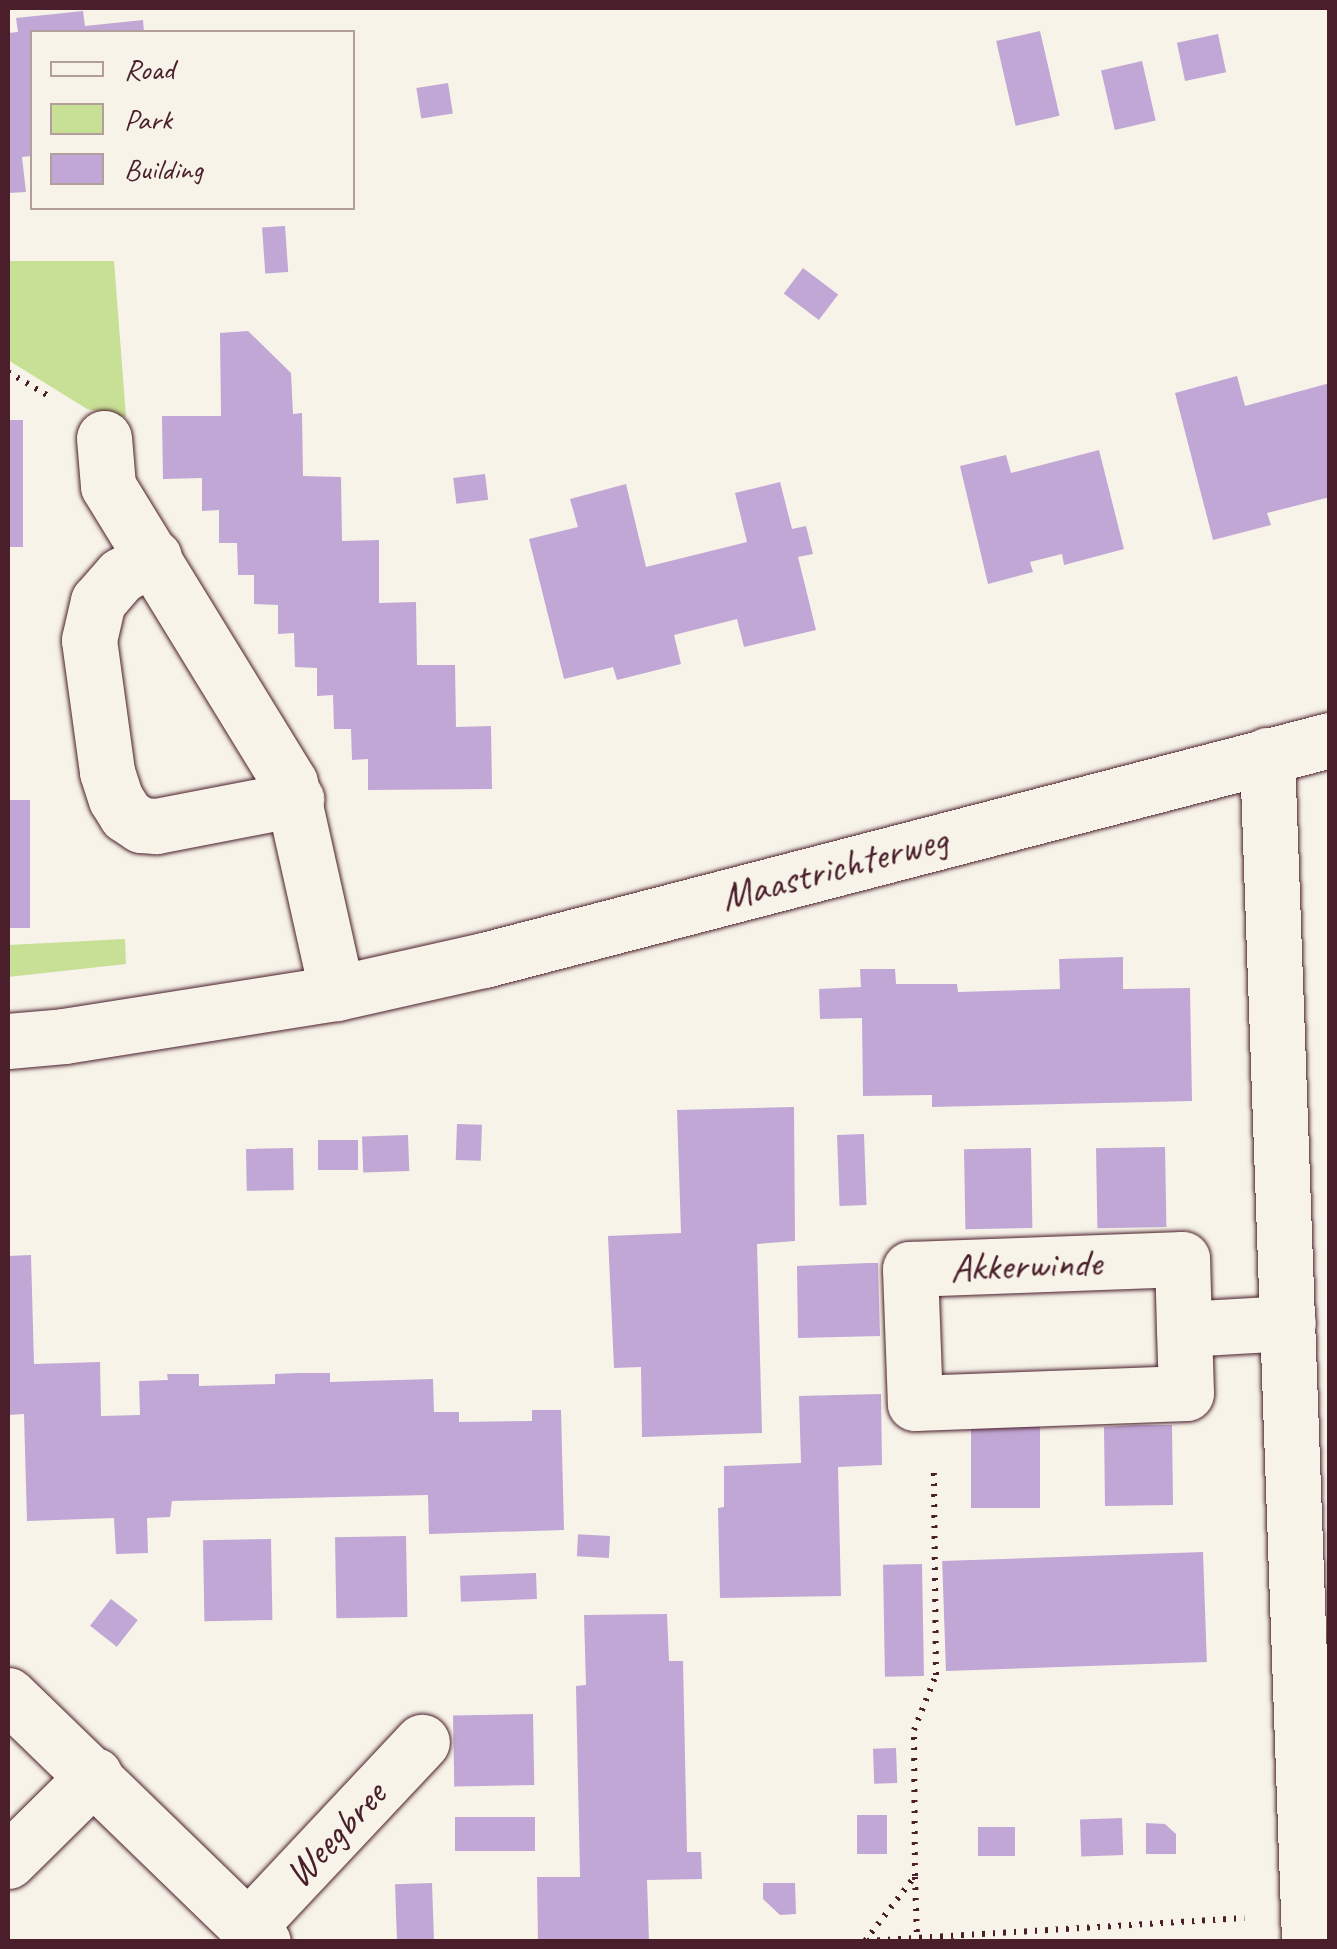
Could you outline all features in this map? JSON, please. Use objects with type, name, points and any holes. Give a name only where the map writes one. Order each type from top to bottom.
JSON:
[{"type":"street","points":[[104,438],[108,486],[280,764],[296,799],[337,993]]},
{"type":"street","points":[[154,557],[121,574],[98,601],[89,640],[107,772],[116,799],[126,815],[141,825],[156,826],[296,799]]},
{"type":"street","name":"Maastrichterweg","points":[[8,1041],[64,1036],[337,993],[484,960],[1330,740]]},
{"type":"street","points":[[1267,756],[1307,1928]]},
{"type":"street","name":"Akkerwinde","points":[[1182,1258],[1184,1329],[1186,1393],[915,1403],[910,1269],[1182,1258]]},
{"type":"street","points":[[1184,1329],[1288,1323]]},
{"type":"street","name":"Weegbree","points":[[8,1695],[255,1934],[422,1742]]},
{"type":"street","points":[[8,1861],[95,1776]]},
{"type":"path","points":[[917,1938],[914,1730],[936,1675],[933,1403]]},
{"type":"path","points":[[865,1941],[914,1876]]},
{"type":"path","points":[[865,1941],[1307,1928]]},
{"type":"green space","points":[[8,261],[114,261],[126,417],[87,409],[8,360]]},
{"type":"green space","points":[[125,939],[126,964],[8,977],[8,945]]},
{"type":"building","points":[[83,11],[85,26],[143,20],[144,30],[30,30],[30,156],[22,157],[26,192],[8,193],[8,33],[18,32],[16,18]]},
{"type":"building","points":[[1040,31],[1060,116],[1016,126],[996,41]]},
{"type":"building","points":[[1218,34],[1226,72],[1185,81],[1177,43]]},
{"type":"building","points":[[1142,61],[1156,120],[1115,130],[1101,70]]},
{"type":"building","points":[[448,83],[453,114],[421,119],[416,88]]},
{"type":"building","points":[[285,226],[288,272],[265,273],[262,228]]},
{"type":"building","points":[[803,268],[838,294],[819,320],[784,294]]},
{"type":"building","points":[[248,331],[291,373],[293,414],[302,413],[303,476],[341,477],[342,541],[379,540],[379,603],[416,602],[417,665],[455,665],[456,727],[491,726],[492,789],[368,790],[368,759],[352,760],[351,729],[334,729],[333,695],[317,696],[317,668],[295,667],[294,633],[278,634],[278,605],[254,604],[254,575],[238,575],[237,543],[219,543],[219,510],[202,511],[202,478],[163,479],[162,416],[221,416],[220,333]]},
{"type":"building","points":[[1237,376],[1245,406],[1330,383],[1330,497],[1267,513],[1271,525],[1213,540],[1175,393]]},
{"type":"building","points":[[8,420],[23,420],[23,547],[8,547]]},
{"type":"building","points":[[1099,450],[1124,549],[1064,565],[1062,554],[1030,562],[1033,572],[988,584],[960,466],[1006,455],[1011,473]]},
{"type":"building","points":[[485,474],[488,500],[456,504],[453,478]]},
{"type":"building","points":[[780,482],[792,529],[806,526],[813,554],[798,557],[816,630],[744,647],[737,619],[674,635],[681,664],[617,680],[613,667],[564,679],[529,539],[578,527],[570,499],[626,484],[646,567],[747,542],[735,493]]},
{"type":"building","points":[[8,800],[30,800],[30,928],[8,928]]},
{"type":"building","points":[[1123,957],[1123,989],[1190,988],[1192,1101],[932,1107],[932,1095],[863,1096],[862,1018],[820,1019],[819,989],[861,987],[860,969],[895,969],[896,984],[957,984],[958,992],[1060,989],[1059,959]]},
{"type":"building","points":[[794,1107],[795,1241],[757,1244],[762,1433],[642,1437],[641,1367],[614,1368],[608,1236],[681,1233],[677,1110]]},
{"type":"building","points":[[457,1124],[482,1125],[481,1161],[456,1160]]},
{"type":"building","points":[[864,1134],[866,1205],[839,1206],[837,1135]]},
{"type":"building","points":[[408,1135],[409,1171],[363,1173],[362,1137]]},
{"type":"building","points":[[318,1140],[358,1140],[358,1170],[318,1170]]},
{"type":"building","points":[[1165,1147],[1166,1227],[1097,1228],[1096,1148]]},
{"type":"building","points":[[293,1148],[294,1190],[247,1191],[246,1149]]},
{"type":"building","points":[[1031,1148],[1032,1228],[965,1229],[964,1149]]},
{"type":"building","points":[[31,1255],[34,1364],[100,1362],[101,1416],[140,1415],[139,1381],[168,1380],[167,1374],[199,1374],[199,1386],[275,1384],[275,1374],[298,1373],[330,1373],[330,1382],[433,1379],[434,1412],[459,1412],[459,1422],[532,1421],[532,1410],[561,1410],[564,1530],[429,1534],[428,1495],[172,1501],[170,1517],[147,1518],[148,1553],[116,1554],[114,1518],[27,1521],[24,1414],[8,1415],[8,1256]]},
{"type":"building","points":[[878,1263],[880,1336],[798,1338],[797,1266]]},
{"type":"building","points":[[881,1394],[882,1465],[838,1467],[841,1596],[720,1598],[718,1508],[724,1507],[724,1466],[801,1463],[799,1396]]},
{"type":"building","points":[[1172,1425],[1173,1505],[1105,1506],[1104,1427]]},
{"type":"building","points":[[971,1427],[1040,1427],[1040,1508],[971,1508]]},
{"type":"building","points":[[578,1534],[610,1536],[609,1558],[577,1556]]},
{"type":"building","points":[[406,1536],[407,1617],[336,1618],[335,1537]]},
{"type":"building","points":[[271,1539],[272,1620],[204,1621],[203,1540]]},
{"type":"building","points":[[1203,1552],[1207,1662],[946,1671],[942,1561]]},
{"type":"building","points":[[922,1564],[924,1676],[885,1677],[883,1565]]},
{"type":"building","points":[[536,1573],[537,1599],[461,1602],[460,1576]]},
{"type":"building","points":[[111,1599],[138,1620],[117,1647],[90,1626]]},
{"type":"building","points":[[667,1614],[669,1661],[683,1661],[687,1852],[701,1852],[702,1879],[647,1880],[649,1942],[538,1942],[537,1877],[580,1877],[576,1686],[586,1685],[584,1615]]},
{"type":"building","points":[[533,1714],[534,1785],[454,1786],[453,1715]]},
{"type":"building","points":[[896,1748],[897,1783],[874,1784],[873,1749]]},
{"type":"building","points":[[857,1815],[887,1815],[887,1854],[857,1854]]},
{"type":"building","points":[[455,1817],[535,1817],[535,1851],[455,1851]]},
{"type":"building","points":[[1122,1818],[1123,1855],[1081,1856],[1080,1819]]},
{"type":"building","points":[[1146,1823],[1165,1824],[1176,1834],[1176,1854],[1146,1854]]},
{"type":"building","points":[[978,1827],[1015,1827],[1015,1856],[978,1856]]},
{"type":"building","points":[[432,1883],[434,1942],[397,1942],[395,1884]]},
{"type":"building","points":[[763,1883],[795,1883],[796,1914],[780,1915],[763,1899]]}]
